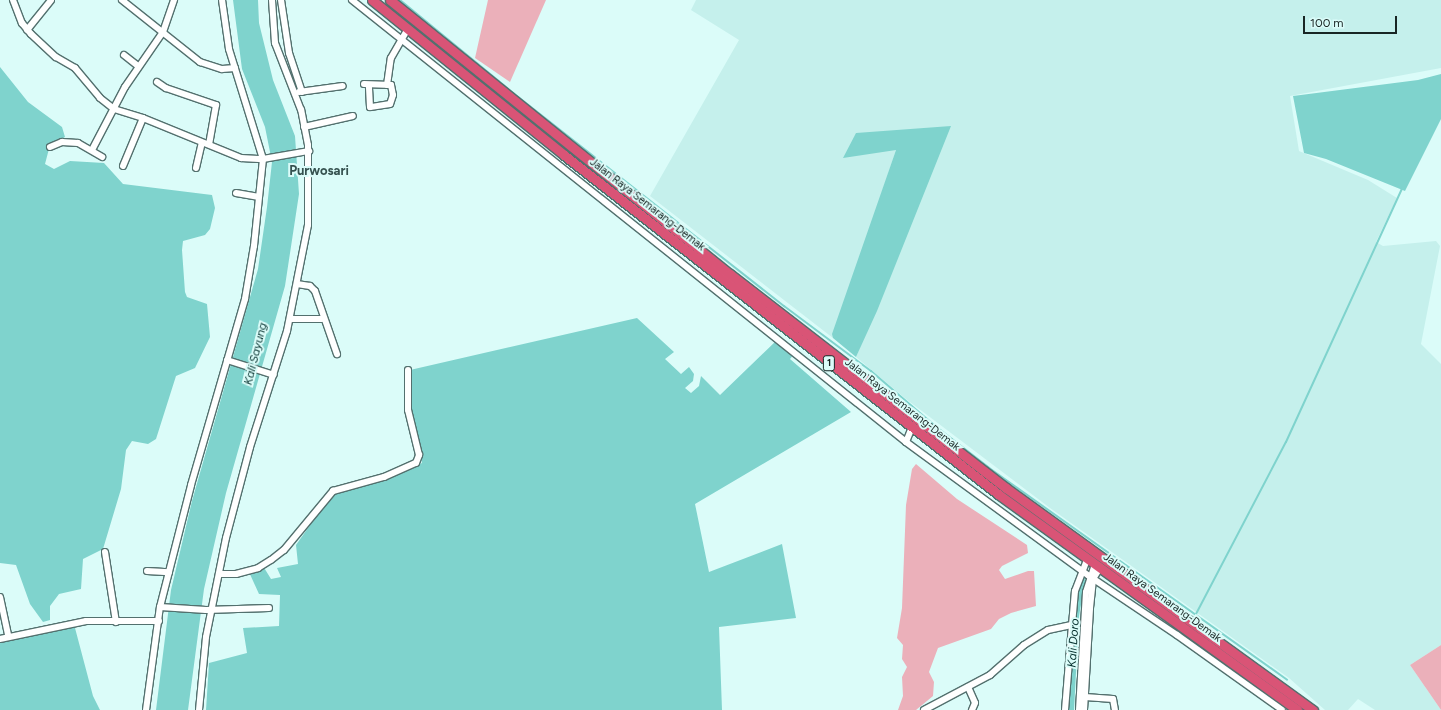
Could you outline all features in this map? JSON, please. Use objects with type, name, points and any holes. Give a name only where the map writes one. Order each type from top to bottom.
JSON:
[{"type":"highway","name":"Jalan Raya Semarang-Demak","points":[[372,0],[404,34],[564,155],[998,494],[1087,559],[1100,564],[1313,710]]},
{"type":"highway","name":"Jalan Raya Semarang-Demak","points":[[390,0],[784,316],[1006,488],[1100,564],[1297,710]]},
{"type":"highway","points":[[564,155],[571,145]]},
{"type":"street","points":[[13,0],[27,30],[56,57],[75,68],[97,95],[114,109],[143,118],[241,158],[266,158],[309,151]]},
{"type":"street","points":[[27,30],[51,0]]},
{"type":"street","points":[[122,0],[200,62],[222,69],[235,68]]},
{"type":"street","points":[[92,150],[138,66],[162,33],[169,19],[174,0]]},
{"type":"street","points":[[146,710],[160,607],[191,485],[229,361],[245,299],[254,246],[258,197],[266,158],[229,48],[222,0]]},
{"type":"street","points":[[199,710],[209,610],[248,454],[290,319],[308,225],[309,151],[294,93],[275,42],[272,0]]},
{"type":"street","points":[[281,0],[289,53],[302,92]]},
{"type":"street","points":[[352,0],[404,34],[906,442],[1091,577],[1177,635],[1282,710]]},
{"type":"street","points":[[387,85],[390,62],[404,34]]},
{"type":"street","points":[[124,55],[138,66]]},
{"type":"street","points":[[157,82],[216,105],[209,144]]},
{"type":"street","points":[[366,85],[387,85],[393,88],[391,103],[372,109],[368,103],[366,85]]},
{"type":"street","points":[[294,93],[342,86]]},
{"type":"street","points":[[304,127],[353,116]]},
{"type":"street","points":[[123,166],[143,118]]},
{"type":"street","points":[[50,147],[72,142],[92,150],[102,156]]},
{"type":"street","points":[[196,168],[202,143]]},
{"type":"street","points":[[236,193],[258,197]]},
{"type":"street","points":[[297,284],[313,288],[322,319],[337,354]]},
{"type":"street","points":[[290,319],[322,319]]},
{"type":"street","points":[[229,361],[273,375]]},
{"type":"street","points":[[219,574],[236,574],[258,568],[271,560],[284,550],[332,491],[384,477],[416,463],[419,455],[408,410],[408,370]]},
{"type":"street","points":[[906,442],[912,427]]},
{"type":"street","points":[[105,552],[116,622]]},
{"type":"street","points":[[1065,710],[1068,699],[1074,591],[1087,559]]},
{"type":"street","points":[[1084,710],[1080,699],[1081,641],[1091,577],[1100,564]]},
{"type":"street","points":[[147,571],[169,572]]},
{"type":"street","points":[[1079,710],[1091,577]]},
{"type":"street","points":[[0,597],[8,635]]},
{"type":"street","points":[[160,607],[209,610],[268,608]]},
{"type":"street","points":[[0,639],[8,635],[86,621],[159,621]]},
{"type":"street","points":[[924,710],[990,675],[1024,645],[1048,630],[1072,625]]},
{"type":"street","points":[[1071,641],[1081,641]]},
{"type":"street","points":[[968,687],[975,703],[972,710]]},
{"type":"street","points":[[1068,699],[1113,699],[1115,710]]},
{"type":"shaded area","points":[[488,0],[546,0],[510,82],[475,58]]},
{"type":"shaded area","points":[[696,0],[1441,0],[1441,68],[1290,96],[1299,151],[1368,180],[1397,198],[1376,242],[1383,246],[1436,241],[1440,246],[1421,344],[1441,364],[1441,645],[1410,665],[1441,710],[1375,710],[1358,699],[1348,710],[1325,710],[1289,678],[1050,508],[906,399],[856,357],[950,126],[896,150],[833,338],[650,196],[739,40],[691,10]]},
{"type":"shaded area","points":[[916,464],[957,499],[1027,545],[1028,553],[1002,566],[999,570],[1005,579],[1028,571],[1034,571],[1036,606],[1011,613],[999,619],[991,629],[938,648],[929,672],[934,682],[933,696],[916,710],[898,710],[903,696],[902,677],[907,667],[902,659],[903,645],[897,638],[902,608],[906,505],[912,469]]},
{"type":"shaded area","points":[[1441,645],[1441,710],[1410,665]]},
{"type":"water","name":"Kali Sayung","points":[[233,0],[258,0],[259,23],[273,80],[295,136],[299,194],[285,286],[226,493],[204,589],[188,710],[156,710],[171,590],[192,501],[258,269],[272,162],[265,127],[242,69]]},
{"type":"water","points":[[0,67],[28,102],[62,127],[65,137],[50,145],[45,164],[54,169],[70,161],[104,163],[123,184],[212,195],[215,208],[210,229],[205,235],[183,241],[182,250],[185,292],[187,297],[207,304],[210,337],[195,368],[176,376],[156,439],[148,444],[132,441],[126,450],[121,489],[103,549],[83,559],[81,589],[59,594],[50,606],[50,620],[43,622],[30,604],[16,565],[0,563]]},
{"type":"water","points":[[1441,74],[1441,119],[1405,191],[1326,159],[1304,153],[1293,96],[1418,80]]},
{"type":"water","points":[[951,126],[877,311],[856,357],[833,338],[832,334],[896,150],[843,158],[856,133]]},
{"type":"water","points":[[637,318],[674,352],[665,359],[681,374],[689,367],[694,374],[693,381],[685,388],[691,393],[699,386],[701,376],[720,395],[777,340],[794,354],[790,359],[851,412],[695,504],[709,572],[782,544],[796,618],[719,627],[722,710],[206,710],[209,663],[247,653],[243,628],[279,626],[280,595],[259,594],[249,572],[263,566],[271,579],[281,577],[277,568],[298,564],[296,545],[332,494],[386,478],[422,463],[409,403],[410,370]]},
{"type":"water","name":"Kali Doro","points":[[1083,575],[1086,577],[1079,616],[1074,710],[1067,710],[1075,597]]},
{"type":"water","points":[[69,626],[75,628],[93,696],[100,710],[0,710],[0,643],[24,634]]},
{"type":"waterway","points":[[400,0],[517,96],[784,306],[871,371],[934,425],[992,470],[1287,680]]},
{"type":"waterway","points":[[1196,614],[1286,442],[1403,187]]},
{"type":"district","name":"Purwosari","points":[[319,171]]}]
